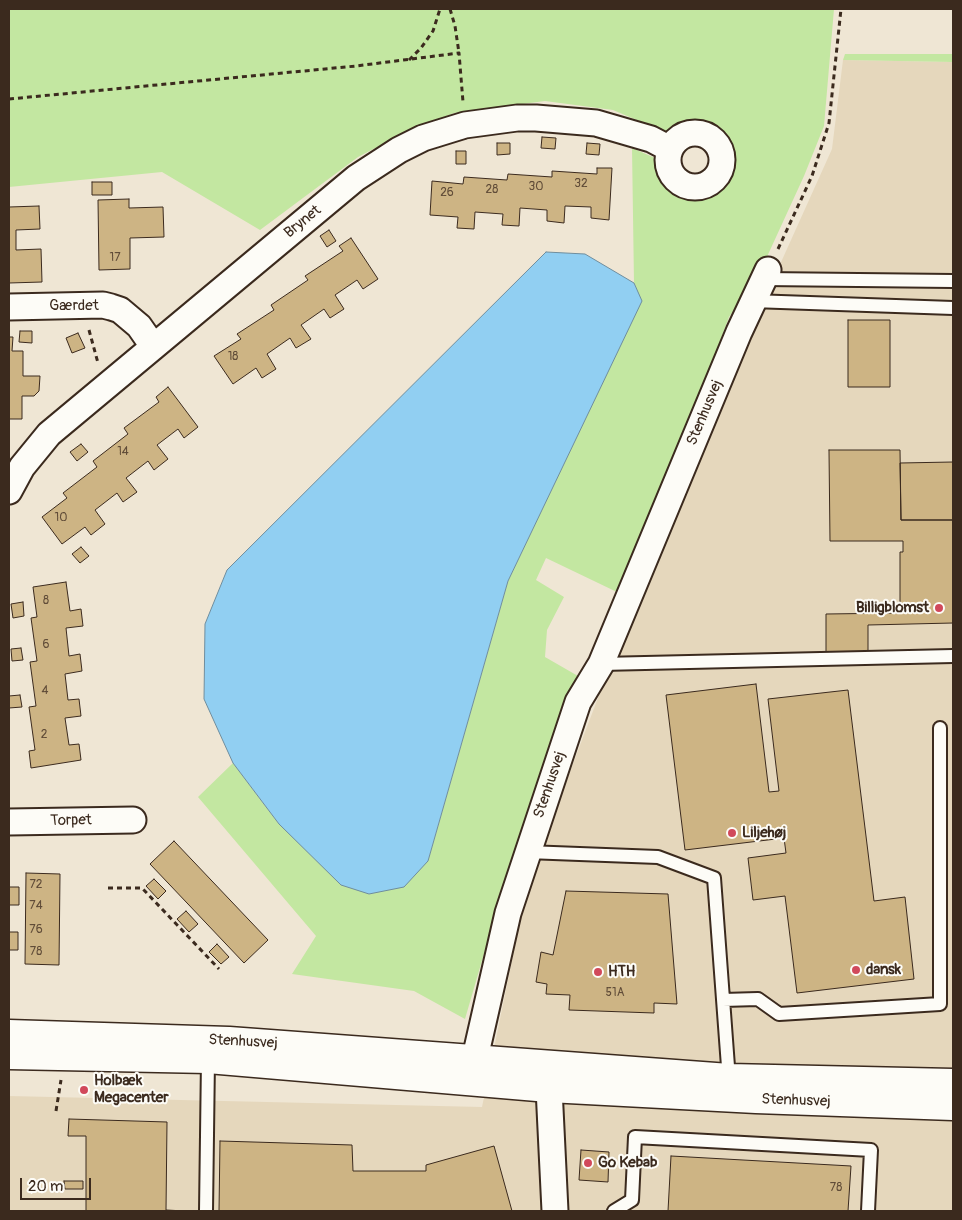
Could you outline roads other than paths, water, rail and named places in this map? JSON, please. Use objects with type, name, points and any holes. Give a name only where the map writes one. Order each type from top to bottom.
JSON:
[{"type":"street","name":"Brynet","points":[[9,491],[22,467],[49,434],[356,178],[399,150],[423,138],[465,125],[517,118],[577,120],[651,139],[670,149]]},
{"type":"street","name":"Stenhusvej","points":[[475,1069],[508,913],[578,702],[601,664],[752,301],[766,275]]},
{"type":"street","name":"Gærdet","points":[[9,307],[103,305],[120,310],[139,326],[153,346]]},
{"type":"street","name":"Torpet","points":[[9,822],[133,820]]},
{"type":"street","name":"Stenhusvej","points":[[9,1034],[229,1040],[550,1076],[953,1106]]},
{"type":"street","name":"Stenhusvej","points":[[9,1055],[208,1059],[475,1069]]},
{"type":"street","points":[[550,1076],[555,1211]]},
{"type":"street","name":"Stenhusvej","points":[[729,1088],[953,1083]]},
{"type":"lane","points":[[766,275],[953,281]]},
{"type":"lane","points":[[752,301],[953,308]]},
{"type":"lane","points":[[601,664],[953,656]]},
{"type":"lane","points":[[723,1000],[758,1000],[779,1014],[940,1004],[940,728]]},
{"type":"lane","points":[[527,852],[658,857],[714,878],[729,1088]]},
{"type":"lane","points":[[206,1211],[208,1059]]},
{"type":"lane","points":[[614,1211],[632,1200],[636,1137],[871,1150],[868,1211]]},
{"type":"water","points":[[546,252],[585,254],[634,283],[642,301],[508,581],[428,861],[404,887],[369,894],[341,885],[279,824],[233,763],[204,699],[205,624],[227,570]]},
{"type":"place","name":"Billigblomst","points":[[939,608]]},
{"type":"place","name":"Liljehøj","points":[[732,833]]},
{"type":"place","name":"dansk","points":[[856,970]]},
{"type":"place","name":"HTH","points":[[598,972]]},
{"type":"place","name":"Holbæk Megacenter","points":[[84,1090]]},
{"type":"place","name":"Go Kebab","points":[[588,1163]]}]
